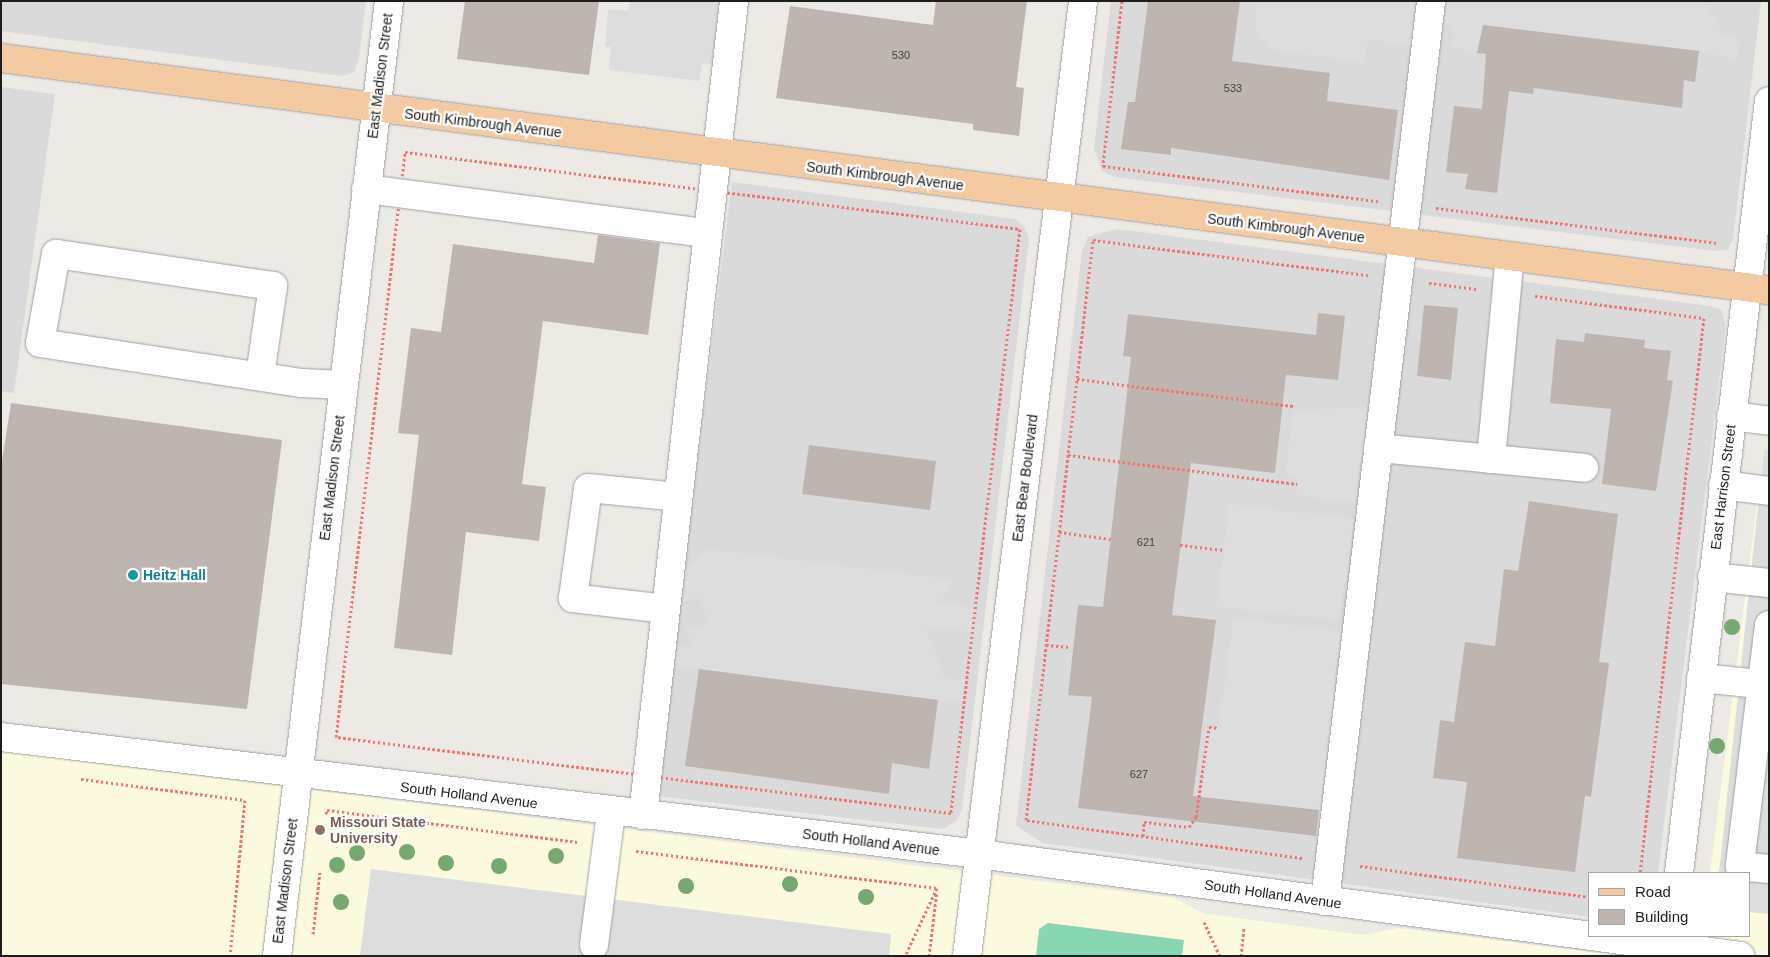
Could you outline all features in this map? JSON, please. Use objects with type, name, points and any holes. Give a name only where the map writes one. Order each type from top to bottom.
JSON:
[{"type":"main road","name":"South Kimbrough Avenue","points":[[1,58],[1059,199],[1757,288]]},
{"type":"street","name":"East Madison Street","points":[[277,956],[389,1]]},
{"type":"street","points":[[643,815],[734,1]]},
{"type":"street","name":"East Bear Boulevard","points":[[967,956],[1083,1]]},
{"type":"street","points":[[1325,902],[1431,1]]},
{"type":"street","name":"East Harrison Street","points":[[1679,872],[1731,416],[1757,288],[1769,102]]},
{"type":"street","points":[[366,189],[707,233]]},
{"type":"street","points":[[260,376],[273,286],[56,254],[40,343],[260,376],[343,385]]},
{"type":"street","points":[[1491,459],[1510,256]]},
{"type":"street","points":[[1731,416],[1769,421]]},
{"type":"street","points":[[1378,448],[1584,468]]},
{"type":"street","points":[[1723,485],[1769,491]]},
{"type":"street","points":[[666,609],[573,598],[588,488],[678,497]]},
{"type":"street","points":[[1712,577],[1769,583]]},
{"type":"street","points":[[1769,625],[1760,776],[1740,866],[1769,869]]},
{"type":"street","points":[[1701,678],[1765,684]]},
{"type":"street","name":"South Holland Avenue","points":[[1,737],[298,775],[979,854],[1325,902],[1588,936]]},
{"type":"street","points":[[594,945],[611,812]]},
{"type":"street","name":"South Holland Avenue","points":[[1599,937],[1740,956]]},
{"type":"path","points":[[1122,1],[1102,166],[1716,243]]},
{"type":"path","points":[[1588,897],[1026,820],[1093,240],[1704,318],[1640,872]]},
{"type":"path","points":[[1077,379],[1293,406]]},
{"type":"path","points":[[1068,455],[1297,484]]},
{"type":"path","points":[[1059,532],[1111,539]]},
{"type":"path","points":[[1180,545],[1224,550]]},
{"type":"path","points":[[1046,645],[1071,647]]},
{"type":"path","points":[[1143,836],[1144,822],[1189,827],[1196,817],[1209,727],[1219,728]]},
{"type":"path","points":[[70,778],[245,800],[230,956]]},
{"type":"path","points":[[326,820],[327,810],[584,843]]},
{"type":"path","points":[[630,851],[937,888]]},
{"type":"path","points":[[313,934],[320,867]]},
{"type":"path","points":[[905,956],[937,888]]},
{"type":"path","points":[[930,956],[937,888]]},
{"type":"path","points":[[1204,922],[1220,956]]},
{"type":"path","points":[[1241,956],[1244,928]]},
{"type":"shaded area","points":[[1,1],[366,1],[359,58],[354,72],[343,76],[1,31]]},
{"type":"shaded area","points":[[630,1],[724,1],[716,65],[702,63],[699,81],[609,70],[611,47],[605,47],[608,9],[628,11]]},
{"type":"shaded area","points":[[1111,1],[1761,1],[1733,240],[1727,250],[1715,251],[1115,177],[1102,171],[1094,148]]},
{"type":"shaded area","points":[[1257,1],[1419,1],[1413,47],[1368,39],[1365,63],[1273,50],[1254,27]]},
{"type":"shaded area","points":[[1446,1],[1676,1],[1707,5],[1723,36],[1739,38],[1737,60],[1699,51],[1484,25],[1477,53],[1453,48],[1454,25],[1442,24]]},
{"type":"shaded area","points":[[1,87],[55,94],[14,393],[1,391]]},
{"type":"shaded area","points":[[732,182],[1015,219],[1024,226],[1029,238],[962,810],[956,821],[943,829],[655,796]]},
{"type":"shaded area","points":[[1117,229],[1711,306],[1722,310],[1726,326],[1658,872],[1588,872],[1588,917],[1043,843],[1016,826],[1082,251],[1088,237]]},
{"type":"shaded area","points":[[1368,407],[1355,503],[1297,496],[1296,478],[1285,476],[1293,411]]},
{"type":"shaded area","points":[[1764,450],[1769,450],[1769,956],[1699,956],[1702,937],[1750,937],[1750,872],[1710,872]]},
{"type":"shaded area","points":[[1764,450],[1769,450],[1769,914],[1750,912],[1750,872],[1719,872]]},
{"type":"shaded area","points":[[1229,504],[1355,519],[1339,620],[1217,607]]},
{"type":"shaded area","points":[[706,549],[954,580],[938,603],[975,607],[972,632],[926,627],[944,677],[966,680],[964,703],[671,666],[675,645],[693,646],[686,629],[709,624],[699,596],[679,604],[683,570]]},
{"type":"shaded area","points":[[1233,618],[1346,632],[1320,835],[1199,825],[1209,727],[1219,727]]},
{"type":"shaded area","name":"Missouri State University","points":[[1,751],[1175,898],[1202,913],[1363,935],[1398,928],[1625,956],[1,956]]},
{"type":"shaded area","points":[[371,869],[891,934],[889,956],[360,956]]},
{"type":"green space","points":[[1048,923],[1184,940],[1182,956],[1036,956],[1039,929]]},
{"type":"building","points":[[465,1],[599,1],[589,75],[457,59]]},
{"type":"building","points":[[936,1],[1027,1],[1016,87],[1024,88],[1019,136],[973,130],[973,124],[776,98],[790,6],[933,25]]},
{"type":"building","points":[[1148,1],[1240,1],[1232,61],[1330,73],[1327,101],[1398,110],[1389,180],[1171,148],[1171,155],[1121,149],[1128,102],[1135,102]]},
{"type":"building","points":[[1483,25],[1699,51],[1695,82],[1684,80],[1682,108],[1534,88],[1533,94],[1509,91],[1497,193],[1465,189],[1468,174],[1446,172],[1454,106],[1482,109],[1486,54],[1477,53]]},
{"type":"building","points":[[598,235],[660,243],[648,335],[543,321],[522,484],[546,487],[539,541],[466,532],[452,655],[394,648],[419,435],[398,433],[411,328],[441,332],[453,244],[594,263]]},
{"type":"building","points":[[1424,305],[1458,308],[1451,380],[1417,376]]},
{"type":"building","points":[[1318,313],[1345,316],[1338,380],[1286,375],[1275,473],[1191,463],[1172,615],[1216,620],[1193,796],[1319,810],[1316,836],[1078,808],[1092,697],[1068,695],[1078,605],[1103,607],[1131,357],[1123,356],[1128,314],[1316,335]]},
{"type":"building","points":[[1585,333],[1645,340],[1644,348],[1671,351],[1667,380],[1673,381],[1656,491],[1602,484],[1611,409],[1550,403],[1556,339],[1584,342]]},
{"type":"building","name":"Heitz Hall","points":[[11,403],[282,440],[247,709],[1,684],[1,467]]},
{"type":"building","points":[[809,445],[936,461],[930,510],[802,494]]},
{"type":"building","points":[[1529,501],[1618,514],[1599,662],[1609,663],[1591,797],[1585,796],[1575,872],[1457,858],[1467,782],[1433,778],[1440,720],[1454,722],[1465,642],[1495,646],[1504,569],[1518,571]]},
{"type":"building","points":[[699,669],[938,700],[929,769],[892,763],[889,794],[685,766]]},
{"type":"place","name":"Heitz Hall","points":[[133,575]]},
{"type":"place","name":"Missouri State University","points":[[320,830]]}]
